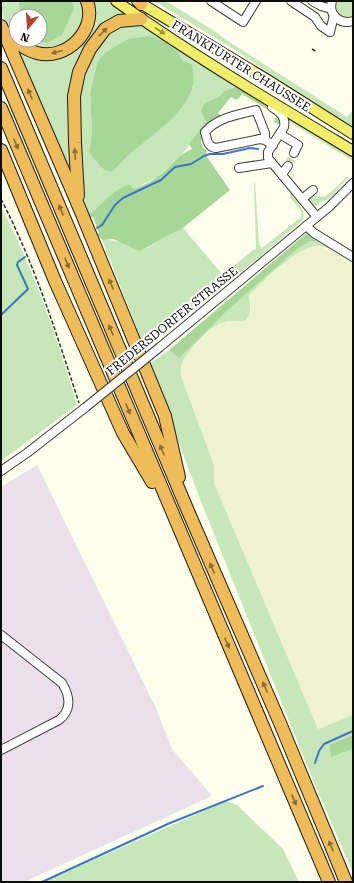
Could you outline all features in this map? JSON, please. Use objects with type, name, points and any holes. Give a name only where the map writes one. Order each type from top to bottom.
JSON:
[{"type":"highway","points":[[2,28],[17,42],[27,49],[37,53],[48,55],[63,51],[73,46],[87,25],[89,14],[87,1]]},
{"type":"highway","points":[[79,207],[74,96],[79,72],[90,49],[105,29],[118,21],[141,19]]},
{"type":"highway","points":[[2,28],[79,207],[165,416],[188,511]]},
{"type":"highway","points":[[1,68],[188,511],[280,723],[346,882]]},
{"type":"highway","points":[[1,108],[329,882]]},
{"type":"highway","points":[[1,150],[54,281],[123,433],[174,518]]},
{"type":"main road","name":"FRANKFURTER CHAUSSEE","points":[[116,1],[141,19],[243,84],[353,151]]},
{"type":"main road","name":"FRANKFURTER CHAUSSEE","points":[[139,2],[353,134]]},
{"type":"street","points":[[211,1],[243,22],[256,1]]},
{"type":"street","points":[[291,1],[315,17],[321,26],[330,32]]},
{"type":"street","points":[[312,1],[321,6],[332,8],[347,21],[353,29]]},
{"type":"street","points":[[330,32],[332,8]]},
{"type":"street","points":[[330,32],[347,21]]},
{"type":"street","points":[[243,84],[283,116],[285,122],[280,134],[268,152],[268,158],[317,217]]},
{"type":"street","points":[[265,140],[265,133],[256,110],[211,125],[205,132],[209,144],[216,148],[260,139],[265,140],[272,145]]},
{"type":"street","points":[[280,134],[298,145],[294,153]]},
{"type":"street","points":[[239,168],[272,163]]},
{"type":"street","points":[[282,174],[288,166]]},
{"type":"street","name":"FREDERSDORFER STRASSE","points":[[1,471],[160,348],[317,217],[353,183]]},
{"type":"street","points":[[302,199],[313,190]]},
{"type":"street","points":[[306,226],[314,233],[353,257]]},
{"type":"street","points":[[1,635],[62,683],[67,691],[68,703],[64,716],[59,720],[1,750]]},
{"type":"path","points":[[312,49],[317,52]]},
{"type":"path","points":[[1,199],[21,240],[41,289],[79,404],[84,408]]},
{"type":"shaded area","points":[[37,465],[156,708],[172,749],[212,796],[24,882],[1,882],[1,487]]},
{"type":"green space","points":[[1,1],[83,1],[85,5],[82,27],[67,46],[46,51],[39,48],[48,48],[48,8],[8,8],[8,27],[2,12]]},
{"type":"green space","points":[[19,1],[69,1],[73,4],[74,9],[62,35],[48,42],[48,8],[19,8]]},
{"type":"green space","points":[[92,1],[107,1],[126,13],[111,19],[103,25],[78,62],[73,188],[14,48],[18,50],[72,51]]},
{"type":"green space","points":[[154,1],[166,1],[347,117],[353,110],[353,129],[281,84],[282,82],[237,51]]},
{"type":"green space","points":[[337,1],[353,1],[353,15],[345,17],[339,14],[336,9]]},
{"type":"green space","points":[[123,25],[142,25],[237,83],[234,89],[179,158],[157,177],[89,215],[83,196],[78,100],[85,66],[103,38]],"holes":[[[180,55],[181,60],[186,63],[193,87],[187,98],[173,117],[129,155],[112,172],[104,170],[89,153],[92,131],[90,93],[97,63]]]},
{"type":"green space","points":[[151,36],[169,45],[177,51],[182,60],[192,65],[194,80],[192,89],[182,107],[166,124],[131,153],[112,172],[104,170],[89,153],[92,131],[90,93],[97,63],[105,53],[128,39]]},
{"type":"green space","points":[[237,87],[273,110],[280,117],[280,123],[278,124],[274,122],[277,115],[242,94],[236,100],[231,97],[218,113],[223,117],[203,133],[201,142],[206,150],[207,157],[230,190],[179,231],[168,235],[139,251],[113,239],[102,240],[97,234],[99,233],[93,217],[91,218],[89,215],[119,189],[130,185],[134,189],[149,182],[162,174],[182,154],[192,149],[189,144],[206,122],[201,111],[204,104],[220,96],[224,91]]},
{"type":"green space","points":[[283,112],[353,157],[353,161],[286,120]]},
{"type":"green space","points":[[347,176],[348,178],[335,193],[328,199],[319,202],[319,206],[312,204],[308,200],[311,195],[324,197],[338,186]]},
{"type":"green space","points":[[255,182],[259,244],[262,248],[301,217],[301,211],[289,196],[291,194],[302,209],[304,216],[303,220],[143,351],[136,326],[102,240],[118,241],[148,248],[169,234],[183,228],[223,275],[254,249],[256,249]]},
{"type":"green space","points":[[1,207],[24,255],[44,304],[77,405],[1,461]]},
{"type":"green space","points":[[308,232],[322,242],[310,241],[297,249],[227,311],[179,358],[169,350]]},
{"type":"green space","points":[[309,241],[322,242],[353,259],[353,262],[332,250],[319,246],[311,247],[292,257],[282,264],[249,295],[250,311],[246,320],[216,325],[199,340],[182,363],[181,376],[214,465],[214,483],[318,729],[353,715],[353,735],[329,745],[331,757],[353,749],[353,873],[312,778],[200,499],[149,364],[169,350],[179,357],[227,311],[297,249]]},
{"type":"green space","points":[[319,246],[337,253],[353,262],[353,715],[318,729],[214,483],[214,465],[181,376],[181,365],[187,353],[215,325],[222,322],[229,322],[251,310],[249,295],[292,256],[305,248]]},
{"type":"green space","points":[[353,735],[353,749],[331,757],[329,745]]},
{"type":"green space","points":[[226,801],[237,805],[283,849],[299,882],[44,882]]},
{"type":"waterway","points":[[97,228],[102,225],[115,205],[123,198],[161,180],[175,167],[191,164],[210,154],[223,154],[250,148],[258,149]]},
{"type":"waterway","points":[[1,315],[28,289],[17,265],[18,262],[25,257]]},
{"type":"waterway","points":[[315,763],[319,751],[324,744],[353,731]]},
{"type":"waterway","points":[[42,882],[170,823],[263,786]]},
{"type":"tunnel","points":[[288,166],[294,153]]}]
